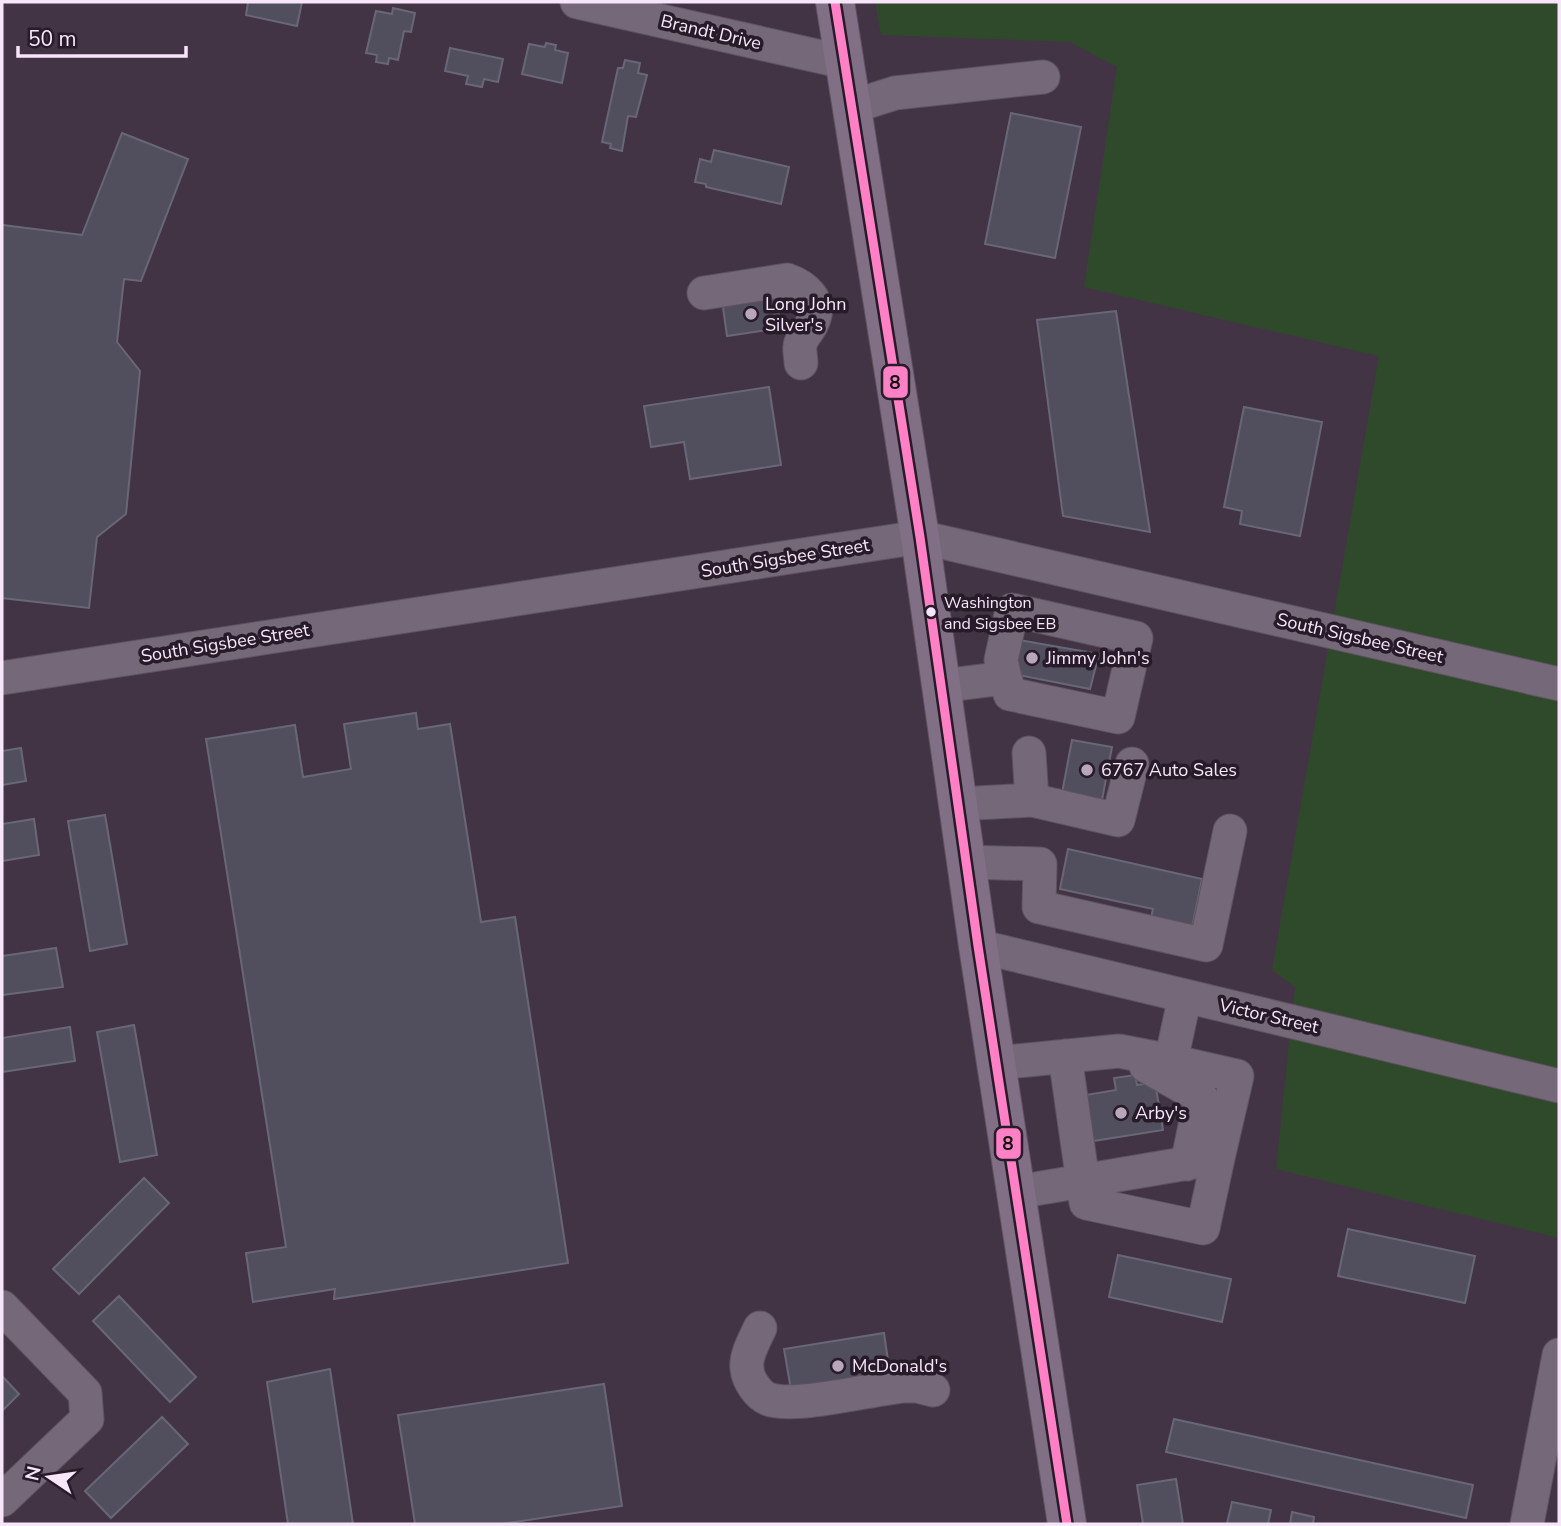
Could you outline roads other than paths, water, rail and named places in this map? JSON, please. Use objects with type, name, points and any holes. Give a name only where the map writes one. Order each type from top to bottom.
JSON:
[{"type":"main road","points":[[835,2],[920,537],[978,947],[1067,1524]]},
{"type":"street","name":"Brandt Drive","points":[[577,2],[844,62]]},
{"type":"street","points":[[851,107],[895,93],[1043,77]]},
{"type":"street","points":[[704,293],[787,280],[800,284],[812,296],[816,307],[814,321],[800,345],[801,363]]},
{"type":"street","name":"South Sigsbee Street","points":[[2,678],[920,537],[1559,684]]},
{"type":"street","points":[[1136,638],[1012,610],[1001,660],[1010,694],[1118,717],[1136,638],[1147,588]]},
{"type":"street","points":[[941,686],[1005,678]]},
{"type":"street","points":[[1029,753],[1032,800]]},
{"type":"street","points":[[958,804],[1032,800],[1118,820],[1132,764]]},
{"type":"street","points":[[966,862],[1040,864],[1039,907],[1206,945],[1230,831]]},
{"type":"street","points":[[1104,977],[1115,925]]},
{"type":"street","name":"Victor Street","points":[[978,947],[1559,1086]]},
{"type":"street","points":[[1171,1061],[1185,996]]},
{"type":"street","points":[[996,1063],[1119,1051],[1237,1076],[1203,1161]]},
{"type":"street","points":[[1065,1056],[1086,1203],[1203,1228],[1201,1097],[1119,1051]]},
{"type":"street","points":[[1017,1192],[1203,1161]]},
{"type":"street","points":[[2,1307],[85,1393],[87,1419],[2,1500]]},
{"type":"street","points":[[760,1328],[752,1346],[747,1369],[756,1391],[768,1399],[808,1400],[903,1386],[933,1390]]},
{"type":"street","points":[[1527,1524],[1551,1442],[1559,1355]]},
{"type":"place","name":"Long John Silver's","points":[[751,314]]},
{"type":"place","name":"Washington and Sigsbee EB","points":[[931,612]]},
{"type":"place","name":"Jimmy John's","points":[[1032,658]]},
{"type":"place","name":"6767 Auto Sales","points":[[1087,770]]},
{"type":"place","name":"Arby's","points":[[1121,1113]]},
{"type":"place","name":"McDonald's","points":[[838,1366]]}]
